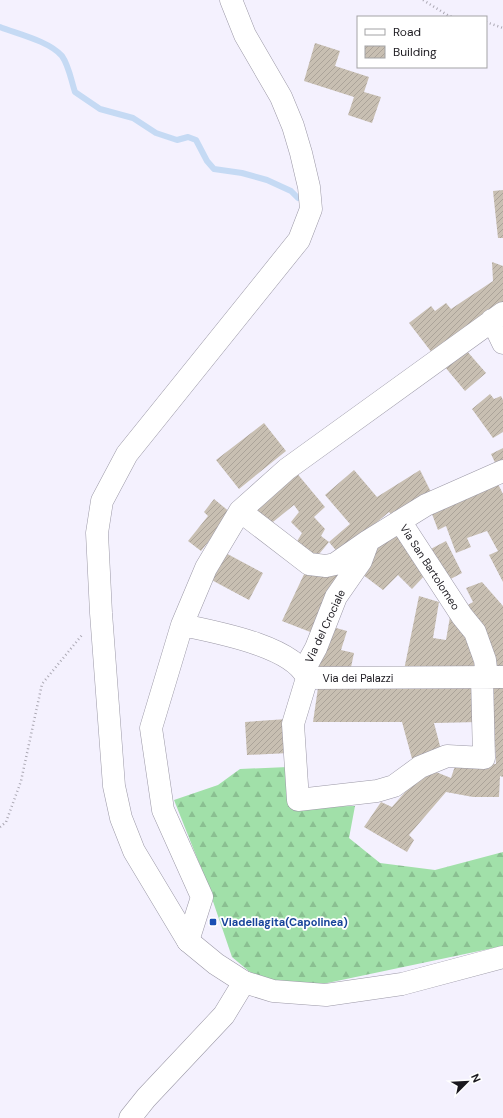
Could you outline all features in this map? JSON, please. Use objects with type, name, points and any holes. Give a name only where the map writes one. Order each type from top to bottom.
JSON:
[{"type":"street","points":[[231,0],[245,35],[281,97],[293,126],[309,187],[311,209],[299,240],[127,454],[102,501],[98,533],[101,613],[114,786],[121,818],[134,851],[188,941],[216,964],[244,982],[274,991],[326,995],[402,984],[503,957]]},
{"type":"street","points":[[188,941],[202,897],[164,810],[152,728],[182,625],[206,568],[240,511],[287,469],[424,372],[498,317],[503,343]]},
{"type":"street","points":[[400,521],[426,506],[502,474]]},
{"type":"street","name":"Via San Bartolomeo","points":[[240,511],[309,564],[326,566],[335,564],[400,521],[462,616],[475,632],[493,677],[484,758],[447,756],[420,767],[394,786],[377,791],[298,800],[292,724],[306,674]]},
{"type":"street","name":"Via del Crociale","points":[[306,674],[336,597],[361,561],[367,549],[368,541]]},
{"type":"street","points":[[182,625],[228,635],[279,652],[306,674]]},
{"type":"street","name":"Via dei Palazzi","points":[[306,674],[493,677]]},
{"type":"street","points":[[130,1118],[146,1098],[224,1015],[244,982]]},
{"type":"path","points":[[423,0],[449,16]]},
{"type":"path","points":[[487,22],[503,28]]},
{"type":"path","points":[[0,827],[6,822],[21,781],[42,684],[101,613]]},
{"type":"green space","points":[[288,767],[292,807],[355,806],[349,838],[380,863],[435,870],[503,852],[503,946],[313,986],[258,979],[232,957],[205,878],[174,800],[218,785],[240,769]]},
{"type":"building","points":[[315,43],[340,51],[335,66],[369,77],[364,92],[381,97],[372,123],[348,115],[354,97],[304,81]]},
{"type":"building","points":[[503,190],[503,238],[498,238],[493,191]]},
{"type":"building","points":[[492,262],[503,266],[503,310],[436,358],[409,323],[431,306],[435,311],[446,303],[451,309],[493,281]]},
{"type":"building","points":[[466,350],[486,373],[465,391],[445,367]]},
{"type":"building","points":[[490,394],[494,399],[501,396],[503,400],[503,432],[493,438],[472,409]]},
{"type":"building","points":[[264,423],[286,451],[239,489],[216,460]]},
{"type":"building","points":[[503,448],[503,466],[498,469],[491,454]]},
{"type":"building","points":[[354,470],[377,497],[420,470],[433,496],[395,519],[389,512],[339,554],[329,542],[350,524],[325,495]]},
{"type":"building","points":[[295,471],[325,507],[314,517],[325,529],[321,536],[329,542],[315,559],[293,548],[302,533],[291,522],[299,512],[294,505],[268,526],[250,508]]},
{"type":"building","points":[[495,478],[503,494],[503,582],[489,555],[498,551],[487,531],[467,538],[471,547],[456,553],[446,526],[438,530],[429,506]]},
{"type":"building","points":[[214,499],[231,513],[201,551],[188,541],[208,516],[204,512]]},
{"type":"building","points":[[396,528],[427,573],[412,589],[398,575],[383,590],[358,571],[375,546]]},
{"type":"building","points":[[446,541],[462,573],[443,583],[427,551]]},
{"type":"building","points":[[220,550],[263,573],[249,600],[206,577]]},
{"type":"building","points":[[352,560],[318,635],[282,621],[306,570],[322,577],[325,574],[333,576]]},
{"type":"building","points":[[482,582],[503,606],[503,672],[494,674],[463,608],[473,602],[466,588]]},
{"type":"building","points":[[419,596],[439,602],[433,638],[446,640],[451,611],[459,617],[480,673],[404,670]]},
{"type":"building","points":[[329,626],[347,631],[341,650],[354,653],[350,672],[309,673]]},
{"type":"building","points":[[487,679],[503,680],[503,777],[500,776],[499,797],[473,797],[446,792],[409,835],[414,840],[407,852],[364,827],[381,802],[392,807],[426,768],[451,778],[457,760],[496,764],[494,724]]},
{"type":"building","points":[[319,681],[476,682],[479,722],[434,723],[440,746],[478,746],[414,766],[402,722],[313,722]]},
{"type":"building","points":[[287,719],[289,753],[247,755],[245,722]]},
{"type":"waterway","points":[[0,27],[41,42],[56,51],[62,56],[66,64],[75,92],[100,109],[133,118],[156,133],[177,140],[188,137],[196,140],[207,161],[214,169],[242,173],[267,180],[291,191],[298,198]]},
{"type":"place","name":"Viadellagita(Capolinea)","points":[[213,922]]}]
